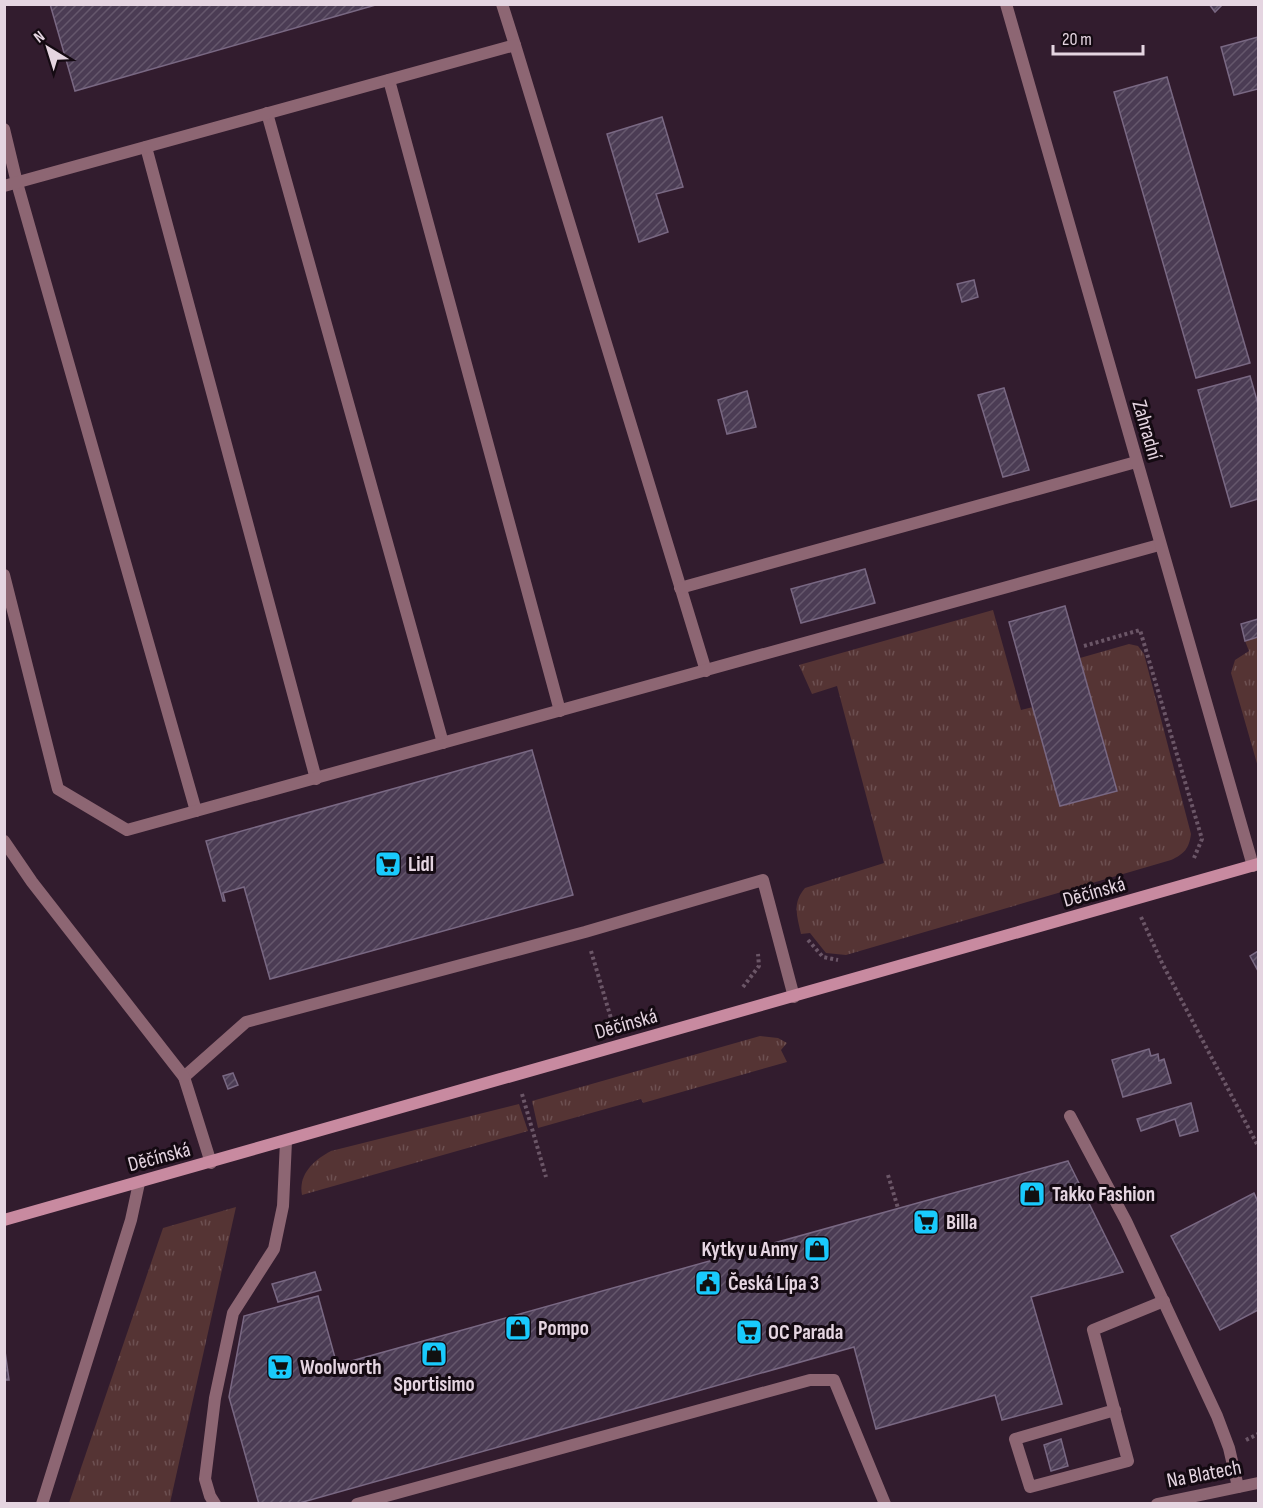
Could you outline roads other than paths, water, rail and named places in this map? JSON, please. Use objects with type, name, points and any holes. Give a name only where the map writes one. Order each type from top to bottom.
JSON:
[{"type":"main road","name":"Děčínská","points":[[4,1220],[1256,865]]},
{"type":"street","points":[[502,4],[706,670]]},
{"type":"street","name":"Zahradní","points":[[1006,4],[1159,545],[1256,865]]},
{"type":"street","points":[[4,186],[515,45]]},
{"type":"street","points":[[389,80],[560,711]]},
{"type":"street","points":[[267,114],[443,743]]},
{"type":"street","points":[[4,129],[17,183],[196,811]]},
{"type":"street","points":[[146,147],[316,779]]},
{"type":"street","points":[[680,588],[1136,462]]},
{"type":"street","points":[[4,575],[58,789],[127,830],[1159,545]]},
{"type":"street","points":[[4,841],[32,882],[184,1077],[211,1163]]},
{"type":"street","points":[[184,1077],[246,1022],[585,932],[763,880],[794,997]]},
{"type":"street","points":[[1070,1116],[1126,1221],[1217,1416],[1229,1448],[1238,1487]]},
{"type":"street","points":[[215,1503],[210,1496],[206,1479],[215,1398],[233,1313],[274,1249],[283,1206],[286,1141]]},
{"type":"street","points":[[42,1503],[131,1220],[139,1183]]},
{"type":"street","points":[[1114,1410],[1015,1439],[1030,1487],[1128,1461],[1093,1330],[1164,1301]]},
{"type":"street","points":[[357,1503],[810,1380],[834,1380],[885,1503]]},
{"type":"street","name":"Na Blatech","points":[[1157,1503],[1258,1483]]},
{"type":"place","name":"Lidl","points":[[388,864]]},
{"type":"place","name":"Takko Fashion","points":[[1032,1194]]},
{"type":"place","name":"Billa","points":[[926,1222]]},
{"type":"place","name":"Kytky u Anny","points":[[817,1249]]},
{"type":"place","name":"Česká Lípa 3","points":[[708,1283]]},
{"type":"place","name":"Pompo","points":[[518,1328]]},
{"type":"place","name":"OC Parada","points":[[749,1332]]},
{"type":"place","name":"Sportisimo","points":[[434,1354]]},
{"type":"place","name":"Woolworth","points":[[280,1367]]}]
